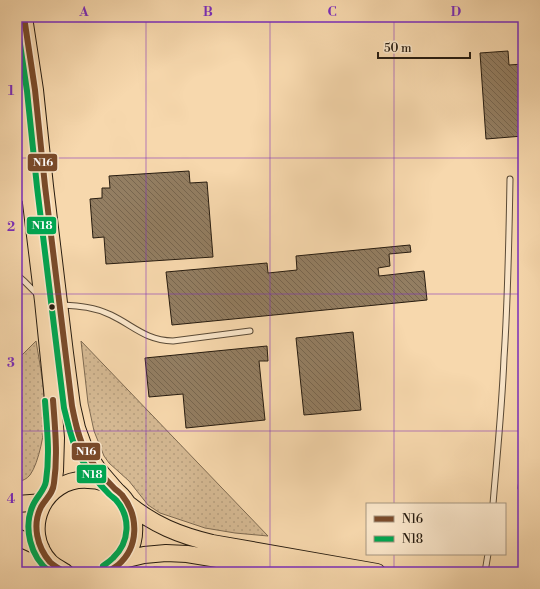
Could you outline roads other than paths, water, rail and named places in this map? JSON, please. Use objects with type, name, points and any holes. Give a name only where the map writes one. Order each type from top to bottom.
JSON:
[{"type":"main road","points":[[24,17],[35,90],[45,186],[72,406],[77,428],[85,450],[97,468],[127,503],[132,512],[134,522],[133,542],[129,551],[117,567]]},
{"type":"main road","points":[[17,88],[23,198],[43,301],[56,438],[55,471],[48,497],[37,520],[37,534],[41,548],[50,562],[60,570]]},
{"type":"main road","points":[[17,504],[48,497],[62,485],[83,479],[105,483],[115,489]]},
{"type":"main road","points":[[127,503],[139,513],[157,524],[177,533],[196,539],[377,572]]},
{"type":"main road","points":[[17,537],[41,548]]},
{"type":"main road","points":[[117,567],[144,555],[166,553],[187,554],[296,572]]},
{"type":"lane","points":[[493,503],[500,428],[504,359],[510,179]]},
{"type":"lane","points":[[17,275],[43,301]]},
{"type":"lane","points":[[59,305],[86,307],[100,311],[112,316],[146,336],[155,339],[173,341],[250,332]]},
{"type":"lane","points":[[523,470],[521,488],[523,493]]},
{"type":"lane","points":[[486,572],[488,555]]}]
